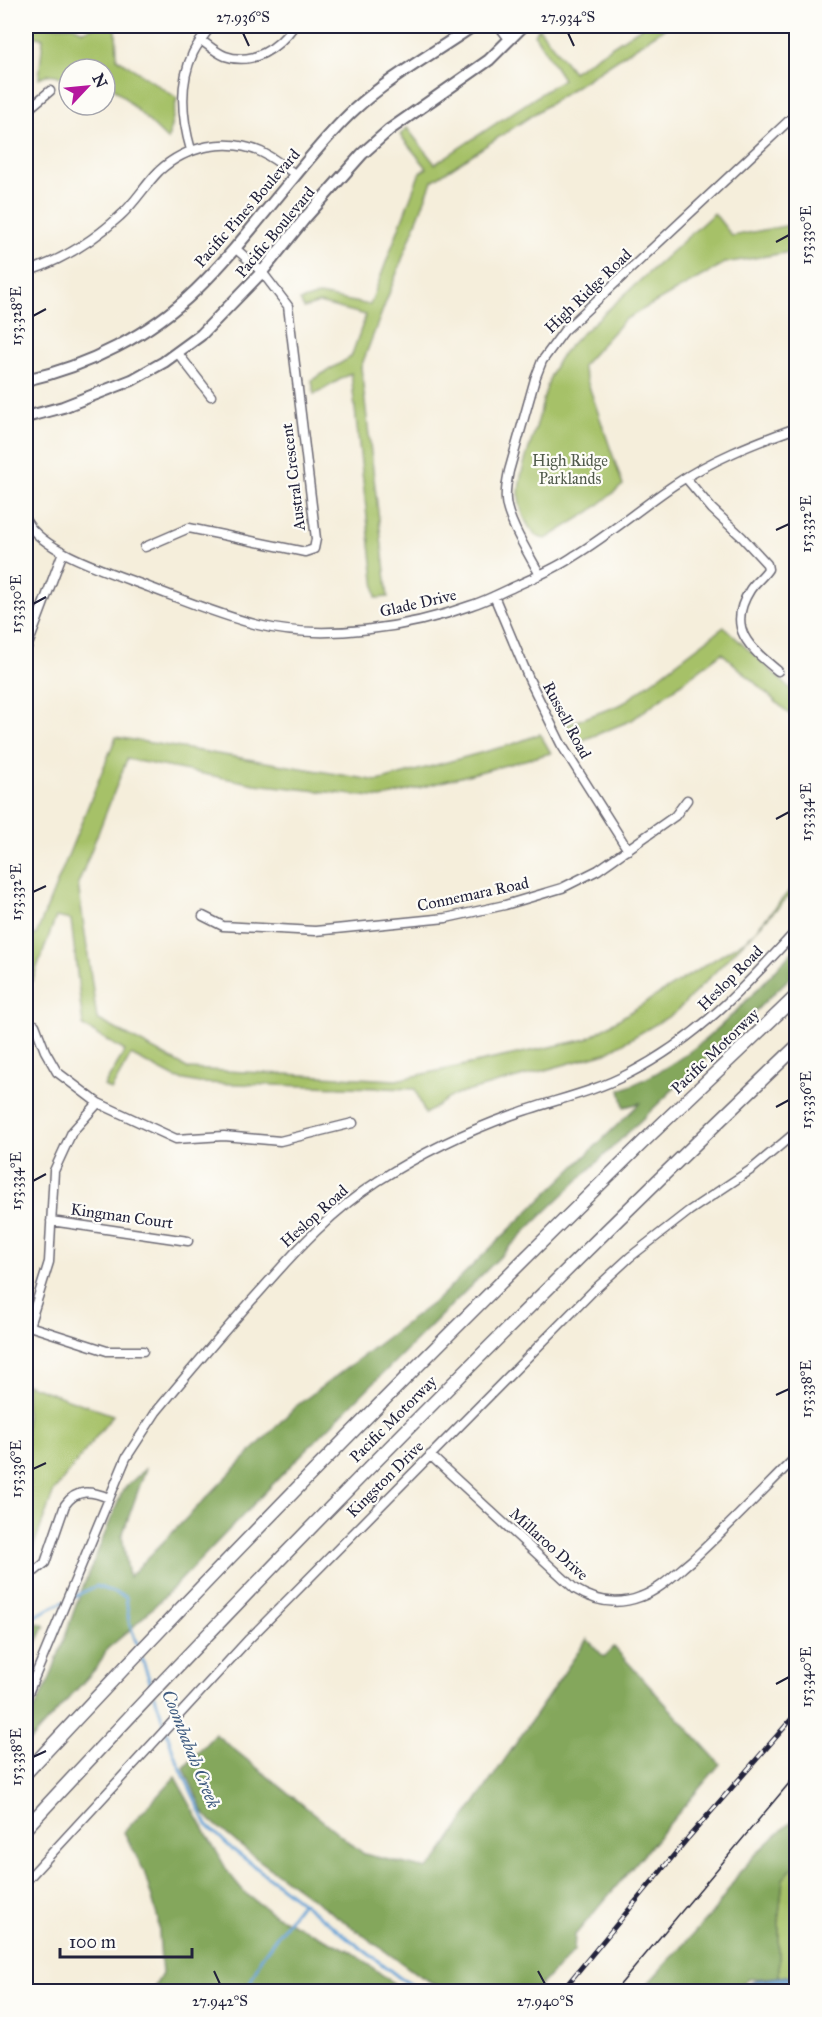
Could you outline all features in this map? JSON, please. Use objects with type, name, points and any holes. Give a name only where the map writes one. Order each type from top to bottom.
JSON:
[{"type":"highway","name":"Pacific Motorway","points":[[26,1773],[182,1607],[476,1307],[640,1145],[796,996]]},
{"type":"highway","name":"Pacific Motorway","points":[[26,1828],[119,1726],[419,1415],[796,1047]]},
{"type":"main road","name":"Pacific Pines Boulevard","points":[[26,380],[83,362],[110,350],[138,335],[165,316],[194,292],[235,248],[336,128],[379,88],[473,26]]},
{"type":"main road","name":"Pacific Boulevard","points":[[26,417],[63,407],[132,380],[201,335],[262,272],[306,217],[362,154],[389,130],[489,60],[524,26]]},
{"type":"street","points":[[191,150],[183,111],[184,86],[187,68],[194,52],[211,26]]},
{"type":"street","points":[[201,40],[223,55],[239,59],[257,56],[272,49],[286,37],[294,26]]},
{"type":"street","points":[[499,26],[510,40]]},
{"type":"street","points":[[26,111],[50,91]]},
{"type":"street","name":"High Ridge Road","points":[[540,575],[508,512],[506,486],[532,389],[542,361],[564,331],[796,114]]},
{"type":"street","points":[[26,272],[62,257],[91,239],[121,216],[159,171],[191,150],[206,146],[245,146],[262,153],[296,175]]},
{"type":"street","name":"Austral Crescent","points":[[145,547],[189,528],[305,552],[314,549],[316,539],[288,306],[262,272],[235,248]]},
{"type":"street","points":[[177,352],[211,396]]},
{"type":"street","name":"Glade Drive","points":[[26,521],[42,540],[63,552],[187,602],[259,625],[310,632],[368,629],[417,621],[471,606],[540,575],[574,557],[686,478],[756,442],[796,428]]},
{"type":"street","points":[[686,478],[712,509],[767,564],[768,569],[751,588],[740,610],[738,622],[746,640],[778,671]]},
{"type":"street","points":[[26,650],[63,552]]},
{"type":"street","name":"Russell Road","points":[[494,596],[529,679],[561,744],[627,850]]},
{"type":"street","name":"Connemara Road","points":[[203,916],[223,926],[315,931],[446,918],[536,897],[562,888],[598,870],[675,816],[687,800]]},
{"type":"street","name":"Heslop Road","points":[[26,1698],[126,1458],[156,1412],[312,1234],[376,1182],[447,1142],[513,1115],[626,1075],[674,1048],[725,1006],[796,931]]},
{"type":"street","points":[[35,1025],[45,1051],[57,1072],[98,1103],[176,1139],[224,1136],[280,1141],[353,1123]]},
{"type":"street","points":[[98,1103],[72,1132],[54,1171],[49,1262],[27,1326],[107,1351],[143,1351]]},
{"type":"street","name":"Kingston Drive","points":[[26,1881],[213,1678],[584,1300],[630,1257],[689,1211],[752,1169],[796,1132]]},
{"type":"street","name":"Kingman Court","points":[[51,1221],[188,1241]]},
{"type":"street","name":"Millaroo Drive","points":[[430,1455],[575,1589],[593,1599],[614,1602],[640,1598],[654,1591],[676,1574],[796,1457]]},
{"type":"street","points":[[26,1573],[35,1571],[45,1563],[65,1505],[70,1498],[84,1491],[109,1497]]},
{"type":"green space","points":[[26,26],[73,26],[83,31],[108,26],[116,29],[117,57],[57,57],[57,75],[39,78],[43,38],[26,36]]},
{"type":"green space","points":[[643,26],[668,26],[432,181],[361,367],[388,597],[376,598],[351,373],[314,395],[312,380],[351,357],[366,315],[319,303],[304,308],[300,301],[319,295],[370,305],[420,172],[427,168],[400,135],[407,128],[435,164],[563,79],[534,34],[539,28],[573,72]]},
{"type":"green space","points":[[117,58],[177,98],[168,140],[117,91]]},
{"type":"green space","name":"High Ridge Parklands","points":[[714,213],[732,236],[796,224],[796,251],[725,263],[624,320],[582,366],[623,485],[591,511],[546,539],[540,537],[530,529],[523,515],[519,487],[548,382],[555,366],[577,338]]},
{"type":"green space","points":[[724,627],[796,694],[796,720],[722,653],[632,720],[576,743],[566,725],[622,704]]},
{"type":"green space","points":[[540,734],[551,753],[381,798],[255,784],[127,759],[78,884],[97,1019],[189,1069],[396,1080],[587,1039],[747,939],[675,1013],[606,1053],[452,1096],[425,1114],[415,1089],[199,1083],[175,1078],[131,1055],[111,1090],[104,1086],[125,1051],[83,1026],[71,920],[56,917],[32,981],[26,983],[26,963],[31,950],[26,944],[26,933],[36,935],[116,737],[378,781],[513,744]]},
{"type":"green space","points":[[796,883],[796,889],[755,931]]},
{"type":"green space","points":[[796,948],[796,972],[546,1211],[300,1456],[171,1590],[107,1649],[98,1666],[26,1745],[26,1724],[49,1681],[80,1594],[123,1490],[146,1468],[122,1536],[129,1577],[295,1407],[438,1299],[640,1103],[624,1107],[620,1090],[648,1078],[695,1047],[736,1011]]},
{"type":"green space","points":[[26,1384],[113,1415],[54,1491],[26,1567]]},
{"type":"green space","points":[[38,1623],[45,1626],[26,1664],[26,1633]]},
{"type":"green space","points":[[587,1639],[604,1657],[614,1647],[720,1764],[575,1935],[574,1951],[535,1991],[446,1991],[417,1974],[249,1853],[211,1821],[204,1813],[184,1768],[215,1734],[364,1854],[426,1869],[435,1862]]},
{"type":"green space","points":[[175,1777],[228,1872],[245,1893],[273,1914],[350,1951],[404,1991],[152,1991],[162,1974],[158,1919],[144,1871],[124,1832]]},
{"type":"green space","points":[[796,1817],[796,1864],[783,1879],[779,1915],[779,1977],[749,1979],[729,1991],[641,1991],[715,1910],[739,1873],[755,1855]]},
{"type":"green space","points":[[796,1864],[796,1975],[779,1977],[779,1915],[783,1878]]},
{"type":"water","points":[[796,1975],[796,1991],[736,1991],[756,1980]]},
{"type":"waterway","name":"Coombabah Creek","points":[[69,1599],[96,1586],[126,1597],[129,1622],[138,1647]]},
{"type":"waterway","name":"Coombabah Creek","points":[[26,1623],[63,1602]]},
{"type":"waterway","name":"Coombabah Creek","points":[[141,1656],[152,1687]]},
{"type":"waterway","name":"Coombabah Creek","points":[[155,1696],[174,1754],[207,1825],[232,1849],[400,1978],[424,1992]]},
{"type":"waterway","points":[[246,1992],[261,1958],[302,1902]]},
{"type":"tram line","points":[[614,1992],[796,1775]]},
{"type":"railway","points":[[561,1992],[688,1838],[796,1714]]}]
